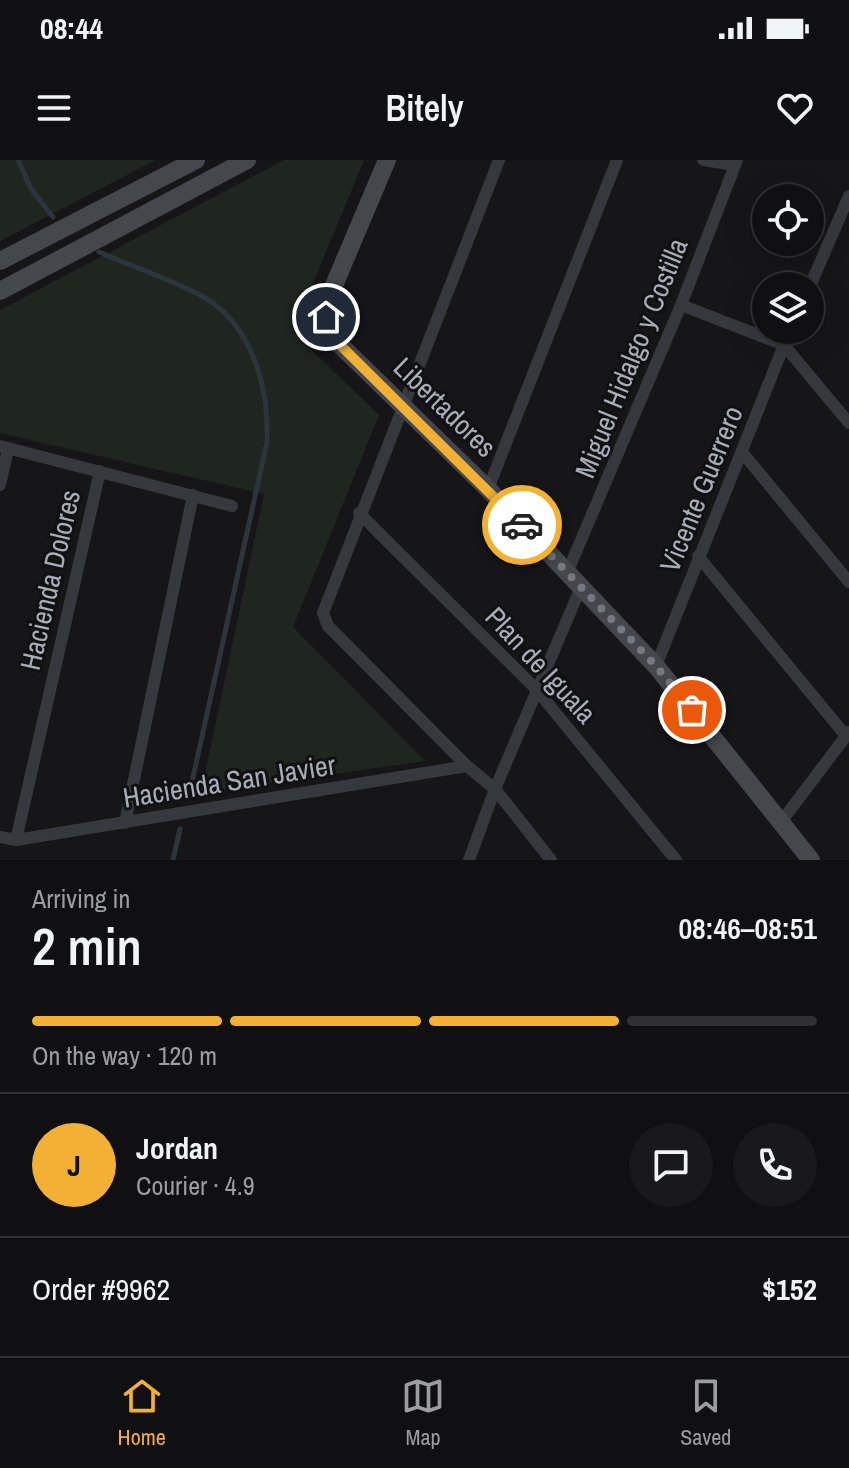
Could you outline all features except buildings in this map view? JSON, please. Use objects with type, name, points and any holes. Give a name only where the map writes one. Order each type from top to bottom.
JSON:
[{"type":"street","points":[[0,261],[196,160]]},
{"type":"street","points":[[0,291],[247,160]]},
{"type":"street","name":"Libertadores","points":[[387,160],[327,302],[326,317],[337,342],[488,489],[656,666],[811,860]]},
{"type":"street","points":[[499,160],[359,513],[324,605],[324,620],[467,766],[495,789],[551,860]]},
{"type":"street","points":[[488,489],[617,160]]},
{"type":"street","points":[[703,160],[736,162]]},
{"type":"street","name":"Miguel Hidalgo y Costilla","points":[[567,573],[681,305],[736,162]]},
{"type":"street","points":[[816,272],[849,196]]},
{"type":"street","points":[[63,229],[81,248]]},
{"type":"street","points":[[681,305],[784,345],[849,423]]},
{"type":"street","name":"Vicente Guerrero","points":[[656,666],[784,345]]},
{"type":"street","points":[[0,485],[4,448],[232,506]]},
{"type":"street","points":[[742,452],[849,582]]},
{"type":"street","name":"Hacienda Dolores","points":[[16,840],[100,471]]},
{"type":"street","points":[[125,823],[193,495]]},
{"type":"street","name":"Plan de Iguala","points":[[359,513],[536,689],[676,860]]},
{"type":"street","points":[[698,556],[848,734],[781,822]]},
{"type":"street","points":[[469,860],[536,689],[581,587]]},
{"type":"street","name":"Hacienda San Javier","points":[[0,837],[16,840],[467,766]]},
{"type":"shaded area","points":[[0,160],[156,160],[0,241]]},
{"type":"shaded area","points":[[284,160],[364,160],[293,332],[379,415],[293,627],[425,761],[201,793],[264,494],[0,433],[0,310]]},
{"type":"waterway","points":[[18,160],[31,189],[53,217]]},
{"type":"waterway","points":[[99,252],[190,290],[220,308],[246,341],[265,400],[267,442],[190,791]]},
{"type":"waterway","points":[[173,860],[180,829]]},
{"type":"way so far","points":[[522,525],[656,666],[692,710]]},
{"type":"route","points":[[326,317],[337,342],[522,525]]}]
